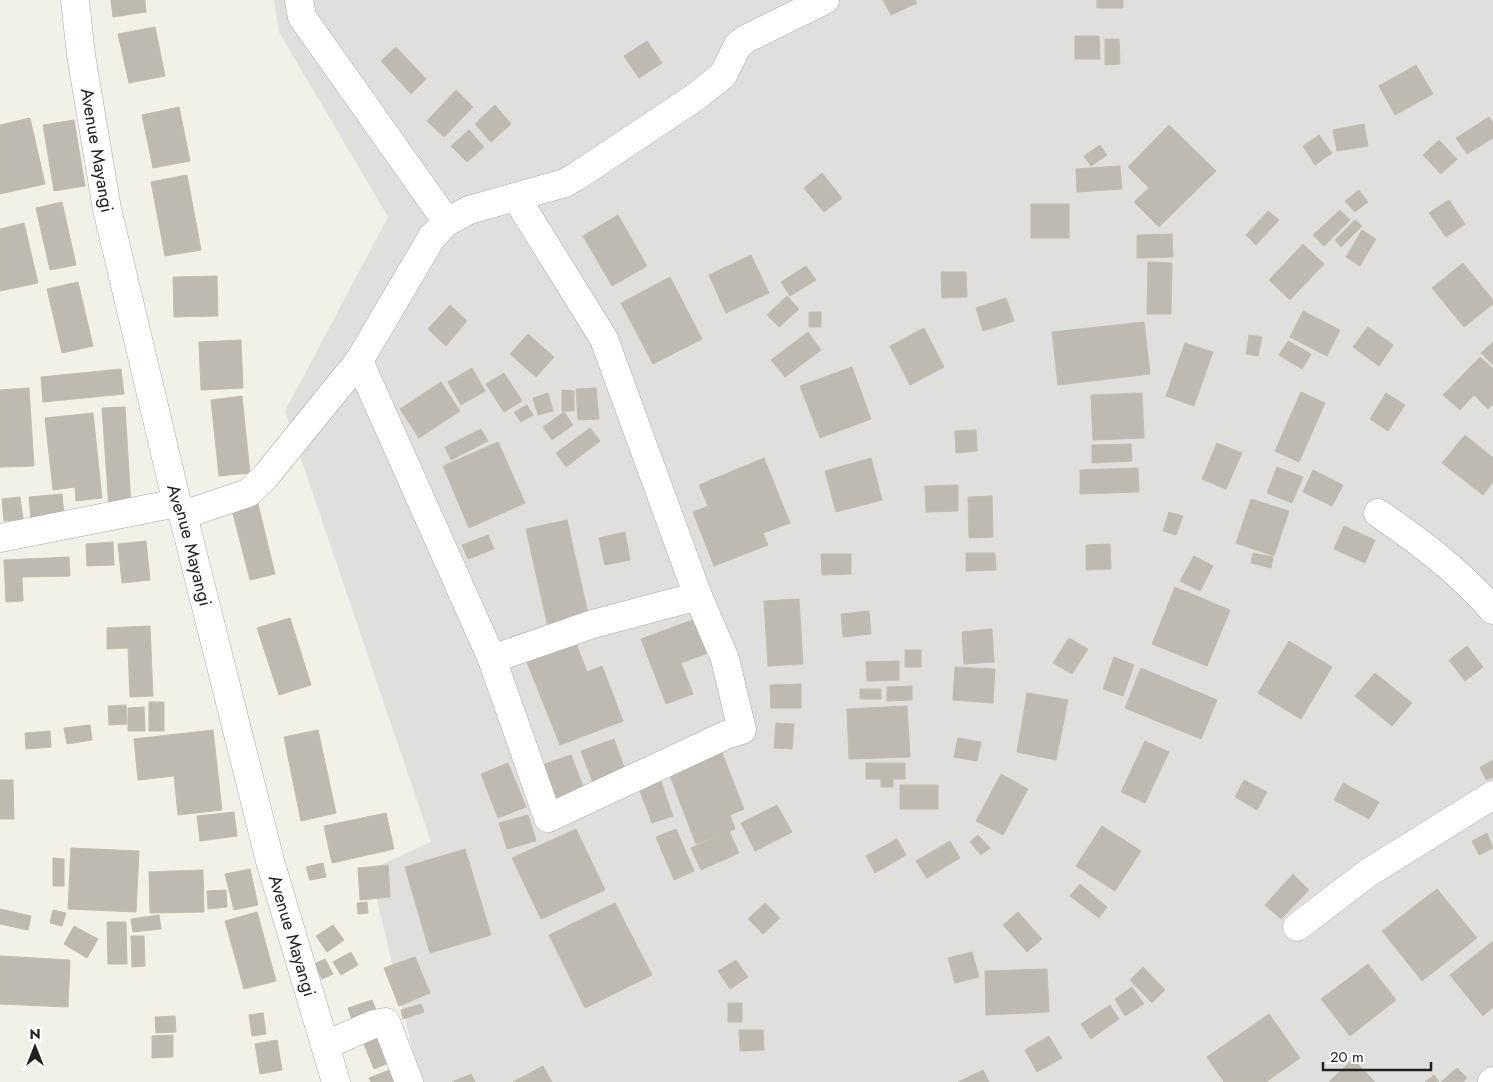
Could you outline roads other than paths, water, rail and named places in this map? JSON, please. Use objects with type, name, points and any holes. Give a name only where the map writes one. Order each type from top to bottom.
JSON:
[{"type":"street","name":"Avenue Mayangi","points":[[74,0],[81,55],[107,209],[180,509],[270,861],[336,1082]]},
{"type":"street","points":[[299,0],[302,17],[447,222]]},
{"type":"street","points":[[0,538],[180,509],[248,493],[265,477],[359,362],[427,245],[447,222],[469,210],[566,183],[694,98],[723,75],[738,45],[746,39],[825,0]]},
{"type":"street","points":[[359,362],[492,659],[548,818],[726,735],[742,730],[724,659],[698,596],[604,339],[516,197]]},
{"type":"street","points":[[1378,513],[1433,552],[1474,588],[1493,610]]},
{"type":"street","points":[[492,659],[593,624],[698,596]]},
{"type":"street","points":[[1298,927],[1368,872],[1493,795]]},
{"type":"street","points":[[326,1045],[374,1024],[386,1022],[409,1082]]}]
